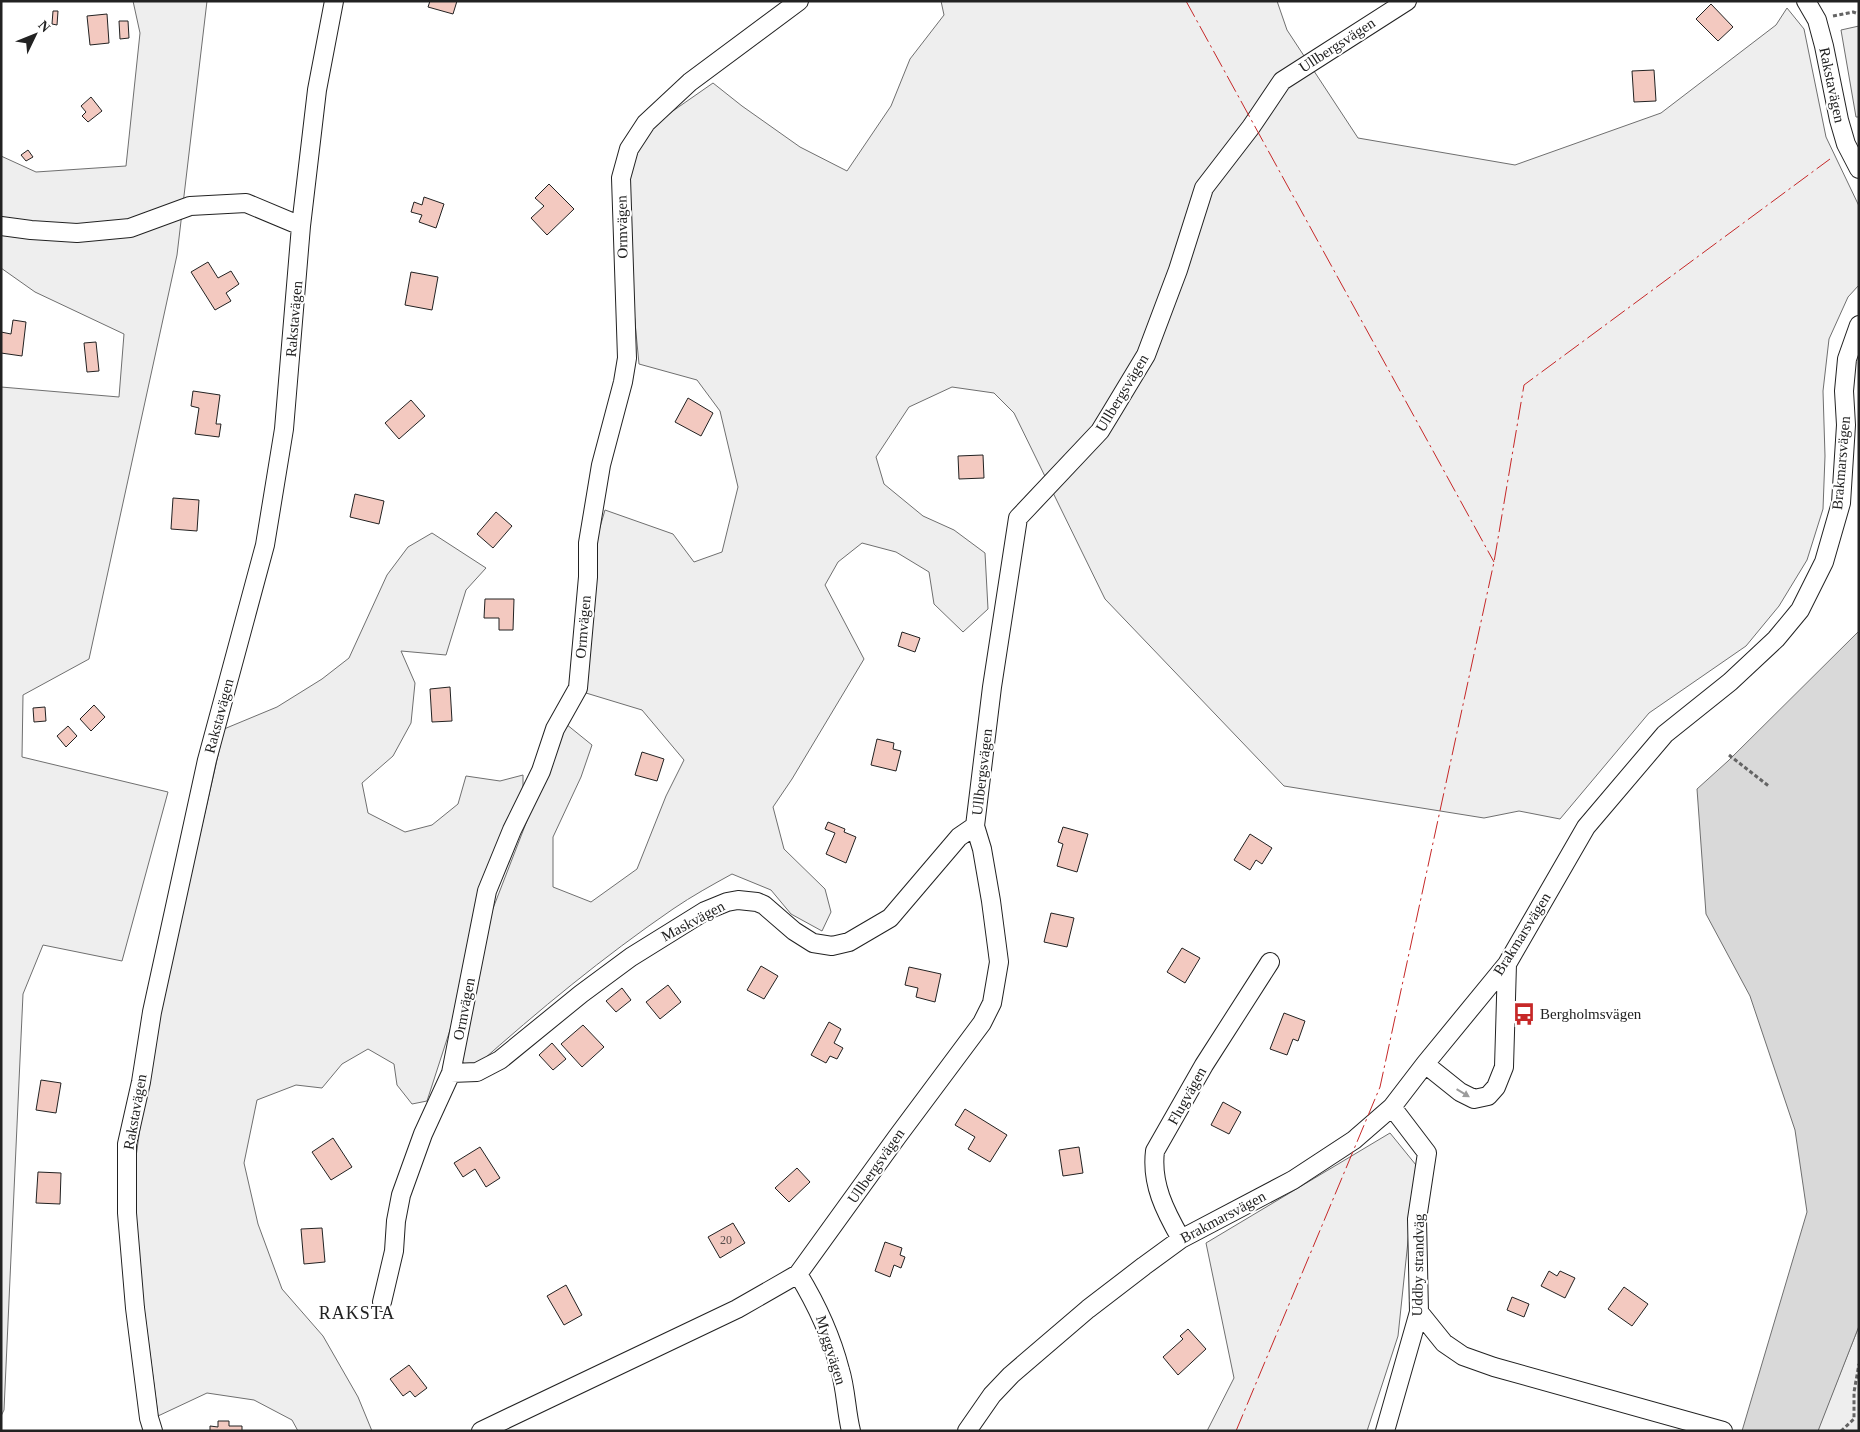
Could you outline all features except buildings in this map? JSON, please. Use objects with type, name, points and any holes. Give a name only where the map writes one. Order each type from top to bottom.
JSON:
[{"type":"street","name":"Rakstavägen","points":[[153,1431],[149,1418],[135,1308],[127,1213],[128,1144],[141,1082],[152,1012],[207,760],[265,545],[284,428],[301,226],[317,90],[334,1]]},
{"type":"street","name":"Ormvägen","points":[[382,1302],[394,1251],[396,1221],[401,1195],[424,1134],[451,1073],[487,891],[506,844],[544,763],[555,729],[578,688],[588,577],[588,542],[601,465],[623,382],[627,358],[621,178],[629,149],[646,123],[690,82],[800,1]]},
{"type":"street","name":"Ullbergsvägen","points":[[481,1431],[501,1427],[737,1310],[798,1274],[982,1023],[992,1003],[999,962],[982,849],[975,826],[993,678],[1018,518],[1100,431],[1111,413],[1146,355],[1178,270],[1204,188],[1251,127],[1282,81],[1407,1]]},
{"type":"street","name":"Rakstavägen","points":[[1806,1],[1817,20],[1846,144],[1859,169]]},
{"type":"street","points":[[1,226],[77,233],[130,228],[190,206],[246,203],[301,226]]},
{"type":"street","name":"Brakmarsvägen","points":[[967,1431],[992,1395],[1088,1309],[1181,1239],[1293,1180],[1354,1140],[1392,1108],[1425,1064],[1507,964],[1586,827],[1665,734],[1730,682],[1776,639],[1800,610],[1824,562],[1841,503],[1846,425],[1844,391],[1847,359],[1859,325]]},
{"type":"street","name":"Maskvägen","points":[[451,1073],[477,1072],[500,1060],[581,994],[631,957],[705,911],[727,902],[738,900],[757,902],[764,905],[794,931],[814,944],[832,946],[849,942],[890,918],[959,837],[975,826]]},
{"type":"street","name":"Flugvägen","points":[[1181,1239],[1162,1206],[1153,1165],[1155,1151],[1204,1066],[1270,962]]},
{"type":"street","points":[[1425,1064],[1460,1092],[1474,1099],[1488,1096],[1496,1087],[1504,1067],[1507,964]]},
{"type":"street","name":"Uddby strandväg","points":[[1385,1431],[1420,1312],[1417,1219],[1428,1154],[1392,1108]]},
{"type":"street","name":"Myggvägen","points":[[798,1274],[816,1303],[825,1323],[841,1371],[851,1431]]},
{"type":"street","points":[[1420,1312],[1444,1342],[1463,1356],[1494,1367],[1723,1431]]},
{"type":"path","points":[[1817,20],[1853,12],[1859,14]]},
{"type":"path","points":[[1729,755],[1770,787]]},
{"type":"path","points":[[1841,1431],[1854,1419],[1854,1392],[1859,1364]]},
{"type":"shaded area","points":[[133,1],[207,1],[177,255],[89,659],[23,695],[22,757],[168,792],[122,961],[43,945],[23,994],[4,1410],[1,1416],[1,387],[119,397],[124,334],[35,292],[1,268],[1,156],[36,172],[126,166],[140,33]]},
{"type":"shaded area","points":[[941,1],[1277,1],[1287,30],[1358,138],[1515,165],[1661,113],[1776,25],[1787,8],[1804,29],[1826,137],[1859,206],[1859,285],[1848,297],[1829,339],[1823,391],[1825,456],[1823,509],[1807,560],[1779,606],[1746,646],[1649,713],[1560,819],[1519,811],[1484,818],[1284,786],[1105,599],[1014,413],[994,393],[952,387],[909,407],[876,457],[884,484],[923,516],[954,530],[985,553],[988,609],[963,632],[934,604],[929,572],[896,552],[862,543],[838,562],[825,585],[864,659],[792,779],[773,807],[784,849],[825,889],[831,912],[822,931],[791,914],[771,890],[732,874],[680,904],[647,927],[548,1004],[476,1066],[458,1062],[480,942],[553,748],[566,724],[592,745],[581,777],[553,837],[553,887],[591,902],[637,869],[666,796],[684,760],[642,710],[586,693],[593,551],[605,510],[673,534],[694,562],[722,552],[738,487],[720,411],[697,380],[639,364],[631,280],[628,169],[647,129],[713,83],[800,147],[847,171],[891,106],[910,59],[944,15]]},
{"type":"shaded area","points":[[1859,26],[1859,117],[1856,117],[1841,30]]},
{"type":"shaded area","points":[[432,533],[486,568],[466,590],[446,655],[401,651],[415,683],[411,723],[393,756],[362,783],[368,813],[405,832],[432,825],[458,804],[466,776],[500,781],[523,775],[523,788],[470,934],[460,999],[427,1101],[412,1104],[397,1085],[394,1064],[368,1049],[342,1064],[322,1088],[296,1085],[257,1100],[244,1163],[258,1224],[282,1289],[323,1336],[358,1397],[372,1431],[298,1431],[292,1420],[254,1400],[207,1393],[158,1416],[135,1239],[134,1172],[141,1120],[164,992],[224,729],[277,707],[322,679],[349,658],[387,575],[408,547]]},
{"type":"shaded area","points":[[1859,631],[1859,1326],[1818,1431],[1742,1431],[1807,1212],[1795,1130],[1750,996],[1706,914],[1697,789],[1728,761]]},
{"type":"shaded area","points":[[1390,1133],[1416,1165],[1398,1336],[1367,1431],[1207,1431],[1234,1378],[1206,1243]]},
{"type":"shaded area","points":[[1859,1326],[1859,1431],[1820,1431],[1818,1429]]},
{"type":"power","points":[[1186,1],[1494,562]]},
{"type":"power","points":[[1236,1431],[1380,1087],[1494,562],[1524,385],[1830,159]]},
{"type":"place","name":"Bergholmsvägen","points":[[1524,1014]]},
{"type":"district","name":"RAKSTA","points":[[357,1313]]}]
